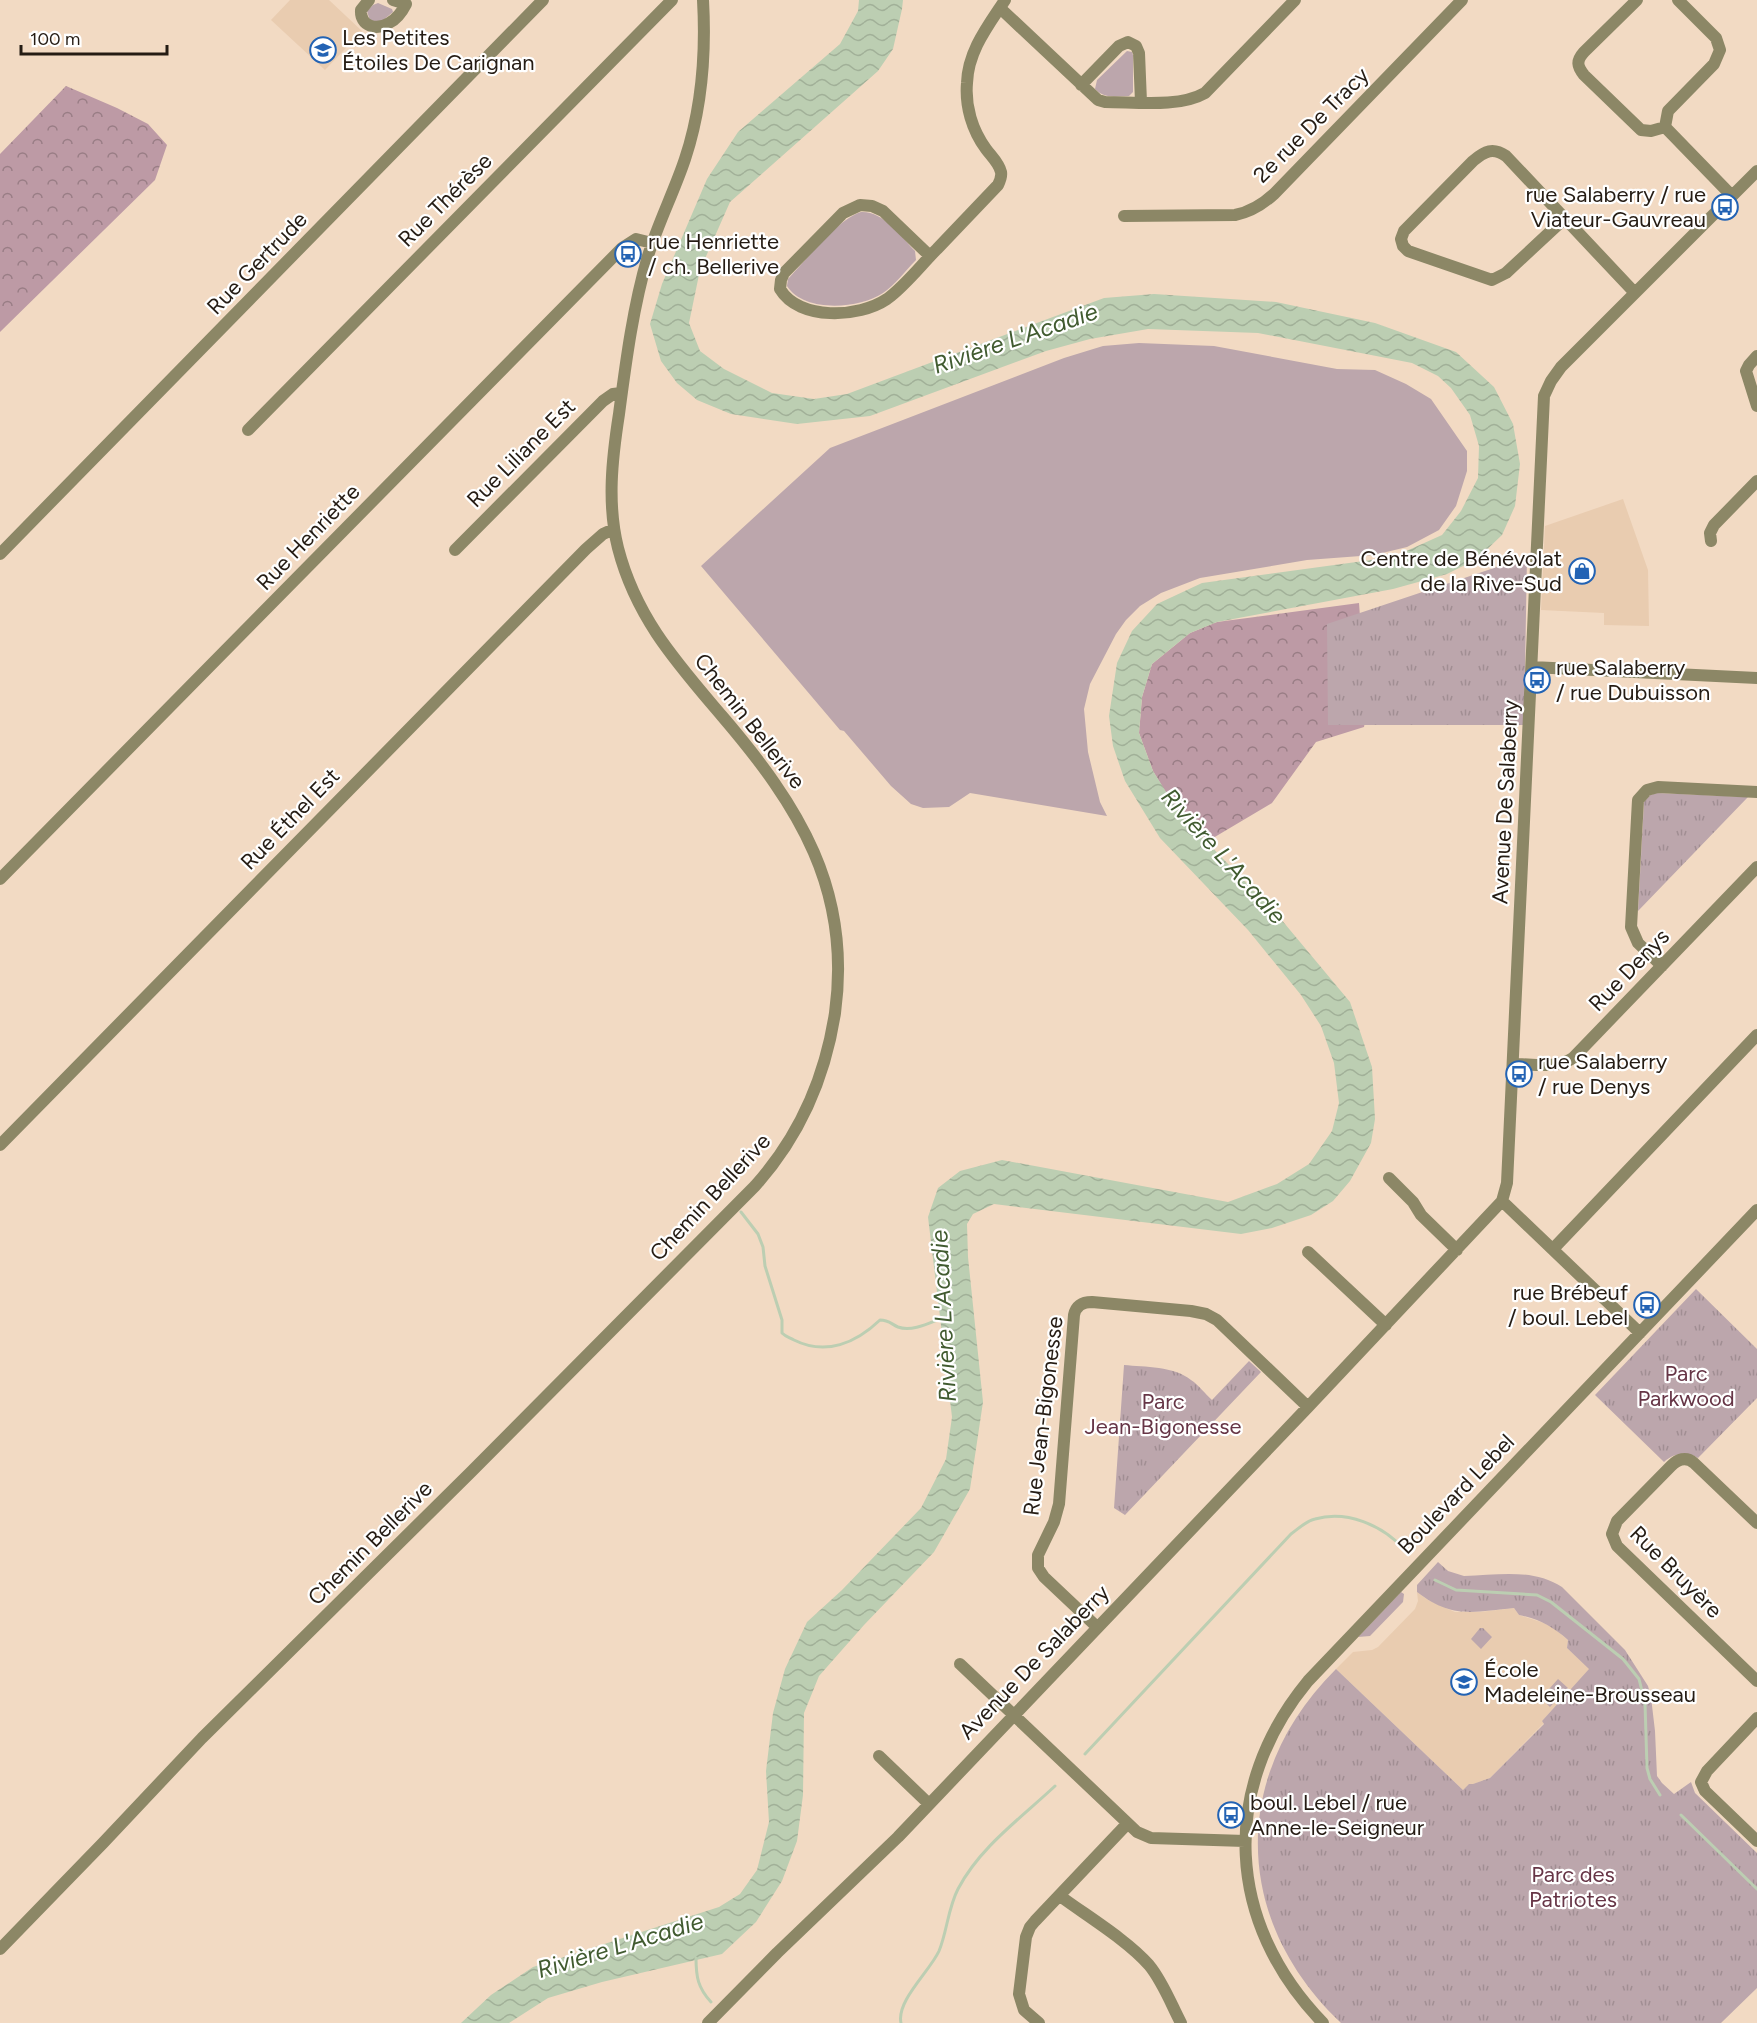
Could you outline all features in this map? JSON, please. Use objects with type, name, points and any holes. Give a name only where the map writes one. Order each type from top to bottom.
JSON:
[{"type":"street","points":[[369,0],[363,5],[361,14],[364,22],[375,27],[392,22],[408,2],[393,0]]},
{"type":"street","name":"Rue Gertrude","points":[[0,554],[543,0]]},
{"type":"street","name":"Rue Thérèse","points":[[248,430],[672,0]]},
{"type":"street","name":"Chemin Bellerive","points":[[0,1949],[202,1738],[453,1490],[755,1186],[783,1152],[806,1112],[826,1057],[837,989],[837,953],[834,921],[819,865],[803,827],[780,788],[671,656],[651,627],[628,578],[614,529],[611,483],[621,393],[635,311],[652,243],[685,160],[697,112],[703,54],[703,0]]},
{"type":"street","points":[[930,256],[884,211],[872,206],[860,205],[843,213],[788,270],[781,280],[780,288],[793,303],[809,311],[831,313],[863,309],[881,303],[892,295],[930,256],[998,185],[1001,175],[998,164],[983,145],[974,128],[967,100],[967,84],[968,69],[974,51],[1002,4],[1081,85],[1101,102],[1141,102],[1186,100],[1205,93],[1295,0]]},
{"type":"street","name":"2e rue De Tracy","points":[[1124,216],[1235,214],[1252,210],[1262,204],[1462,0]]},
{"type":"street","points":[[1637,0],[1584,52],[1578,60],[1578,65],[1584,75],[1641,130],[1651,131],[1665,127]]},
{"type":"street","points":[[1665,127],[1668,111],[1714,64],[1720,50],[1716,38],[1678,0]]},
{"type":"street","points":[[1081,85],[1119,46],[1125,42],[1131,42],[1139,53],[1141,102]]},
{"type":"street","points":[[1665,127],[1732,196]]},
{"type":"street","points":[[1564,219],[1506,273],[1492,280],[1408,250],[1403,246],[1401,239],[1404,231],[1473,161],[1482,153],[1491,150],[1506,156],[1635,293]]},
{"type":"street","name":"Avenue De Salaberry","points":[[708,2023],[929,1804],[1502,1201],[1508,1183],[1544,396],[1561,367],[1757,171]]},
{"type":"street","name":"Rue Henriette","points":[[0,879],[624,245],[636,239],[652,243]]},
{"type":"street","points":[[1757,356],[1746,372],[1757,406]]},
{"type":"street","name":"Rue Liliane Est","points":[[455,550],[603,401],[613,394],[621,393]]},
{"type":"street","points":[[1711,542],[1710,533],[1714,525],[1757,481]]},
{"type":"street","name":"Rue Éthel Est","points":[[0,1145],[580,555],[599,537],[614,529]]},
{"type":"street","points":[[1532,667],[1757,678]]},
{"type":"street","points":[[1662,966],[1638,943],[1631,927],[1638,800],[1647,790],[1658,787],[1757,792]]},
{"type":"street","name":"Rue Denys","points":[[1514,1064],[1555,1065],[1569,1061],[1757,867]]},
{"type":"street","points":[[1553,1249],[1757,1035]]},
{"type":"street","points":[[1389,1178],[1413,1202],[1421,1215],[1457,1250]]},
{"type":"street","points":[[1502,1201],[1640,1333]]},
{"type":"street","name":"Boulevard Lebel","points":[[1323,2023],[1288,1983],[1267,1944],[1251,1896],[1245,1841],[1246,1820],[1258,1768],[1275,1728],[1299,1692],[1757,1210]]},
{"type":"street","points":[[1308,1252],[1386,1325]]},
{"type":"street","name":"Rue Jean-Bigonesse","points":[[1097,1627],[1041,1574],[1037,1561],[1039,1551],[1054,1522],[1059,1504],[1074,1316],[1078,1306],[1090,1302],[1206,1314],[1217,1320],[1308,1407]]},
{"type":"street","name":"Rue Bruyère","points":[[1757,1523],[1694,1463],[1683,1459],[1675,1462],[1617,1521],[1612,1534],[1617,1546],[1757,1681]]},
{"type":"street","points":[[960,1664],[1140,1834],[1151,1838],[1245,1841]]},
{"type":"street","points":[[1757,1718],[1707,1771],[1701,1782],[1705,1791],[1757,1841]]},
{"type":"street","points":[[879,1756],[929,1804]]},
{"type":"street","points":[[1039,2023],[1026,2013],[1019,1998],[1025,1940],[1030,1927],[1127,1824]]},
{"type":"street","points":[[1060,1896],[1110,1933],[1149,1966],[1161,1983],[1181,2023]]},
{"type":"shaded area","name":"Les Petites Étoiles De Carignan","points":[[290,0],[329,0],[362,31],[325,70],[271,20]]},
{"type":"shaded area","points":[[1623,499],[1648,570],[1649,626],[1604,625],[1604,613],[1541,610],[1545,526]]},
{"type":"shaded area","name":"École Madeleine-Brousseau","points":[[1417,1592],[1428,1600],[1455,1612],[1514,1608],[1519,1615],[1555,1629],[1568,1640],[1567,1648],[1590,1669],[1542,1721],[1544,1723],[1490,1778],[1463,1790],[1336,1669],[1353,1652],[1378,1647],[1415,1609],[1418,1601]]},
{"type":"green space","points":[[378,3],[392,9],[393,12],[382,21],[370,21],[367,11]]},
{"type":"green space","points":[[1127,51],[1132,52],[1133,55],[1133,92],[1129,96],[1106,96],[1095,89],[1097,80]]},
{"type":"green space","points":[[66,86],[148,124],[167,145],[155,180],[0,332],[0,154]]},
{"type":"green space","points":[[861,212],[877,216],[898,232],[915,251],[916,260],[883,293],[860,302],[832,306],[806,301],[795,295],[787,286],[788,279],[832,232],[852,216]]},
{"type":"green space","points":[[1139,343],[1214,346],[1337,369],[1375,370],[1406,384],[1431,399],[1467,451],[1467,471],[1456,506],[1439,530],[1407,547],[1374,555],[1307,560],[1200,578],[1161,593],[1140,606],[1116,634],[1090,684],[1084,709],[1088,752],[1100,802],[1107,816],[970,793],[949,807],[923,808],[911,804],[891,786],[844,731],[840,730],[701,566],[830,448],[1064,358],[1103,346]]},
{"type":"green space","points":[[1527,557],[1524,725],[1328,725],[1327,624]]},
{"type":"green space","points":[[1359,603],[1367,711],[1364,727],[1316,742],[1272,803],[1208,841],[1177,811],[1153,771],[1139,733],[1142,697],[1152,664],[1190,633],[1217,622]]},
{"type":"green space","points":[[1657,793],[1748,797],[1638,911],[1644,802],[1650,795]]},
{"type":"green space","name":"Parc Parkwood","points":[[1696,1289],[1757,1349],[1757,1398],[1698,1458],[1689,1454],[1680,1454],[1664,1462],[1595,1395]]},
{"type":"green space","name":"Parc Jean-Bigonesse","points":[[1249,1361],[1261,1372],[1125,1515],[1114,1508],[1124,1365],[1159,1368],[1184,1375],[1212,1400]]},
{"type":"green space","name":"Parc des Patriotes","points":[[1438,1562],[1448,1571],[1464,1576],[1527,1575],[1551,1581],[1562,1587],[1625,1650],[1648,1686],[1655,1731],[1657,1776],[1662,1783],[1674,1794],[1691,1782],[1695,1793],[1757,1853],[1757,1988],[1721,2023],[1341,2023],[1305,1983],[1280,1940],[1264,1894],[1258,1848],[1262,1801],[1276,1755],[1301,1710],[1336,1669],[1463,1790],[1469,1784],[1490,1778],[1544,1724],[1542,1721],[1589,1669],[1567,1648],[1568,1640],[1562,1635],[1539,1621],[1519,1615],[1514,1608],[1463,1612],[1441,1606],[1417,1592],[1417,1585]]},
{"type":"green space","points":[[1401,1592],[1404,1594],[1403,1602],[1370,1636],[1358,1637]]},
{"type":"green space","points":[[1480,1628],[1492,1637],[1481,1649],[1471,1639]]},
{"type":"green space","points":[[1558,1679],[1568,1688],[1550,1707],[1541,1698]]},
{"type":"water","name":"Rivière L'Acadie","points":[[859,0],[903,0],[893,49],[878,71],[730,202],[700,270],[689,323],[700,351],[724,369],[772,393],[814,399],[847,394],[1104,298],[1154,294],[1276,302],[1375,323],[1456,352],[1494,387],[1513,424],[1520,464],[1515,506],[1502,535],[1477,559],[1447,574],[1393,589],[1217,622],[1190,633],[1152,664],[1142,697],[1139,733],[1153,771],[1180,814],[1280,918],[1350,1002],[1372,1067],[1375,1119],[1371,1143],[1350,1181],[1333,1201],[1311,1215],[1272,1228],[1241,1234],[994,1204],[973,1214],[967,1224],[968,1257],[983,1402],[970,1489],[934,1552],[819,1676],[804,1713],[803,1795],[797,1841],[782,1881],[756,1922],[722,1954],[602,1982],[548,1998],[509,2023],[461,2023],[491,1995],[533,1967],[719,1907],[740,1894],[757,1870],[769,1822],[766,1771],[773,1713],[785,1669],[807,1622],[842,1590],[921,1508],[946,1459],[952,1417],[928,1217],[938,1188],[960,1171],[1002,1160],[1228,1202],[1277,1184],[1309,1164],[1332,1131],[1339,1103],[1334,1063],[1321,1026],[1301,995],[1248,930],[1160,838],[1125,781],[1113,746],[1109,716],[1117,663],[1132,631],[1157,604],[1202,583],[1393,557],[1442,535],[1461,511],[1478,478],[1479,446],[1470,415],[1451,388],[1438,376],[1412,363],[1258,333],[1148,329],[1090,339],[1046,351],[870,416],[797,424],[731,414],[697,400],[677,383],[661,361],[650,324],[662,284],[707,179],[738,132],[840,44],[858,11]]},
{"type":"waterway","name":"Rivière L'Acadie","points":[[741,1212],[758,1234],[763,1247],[765,1266],[782,1320],[782,1333],[786,1336],[806,1345],[829,1347],[851,1341],[880,1320],[888,1321],[898,1327],[909,1328],[942,1318]]},
{"type":"waterway","points":[[1085,1754],[1291,1534],[1305,1523],[1327,1517],[1351,1518],[1375,1527],[1404,1549]]},
{"type":"waterway","points":[[1435,1580],[1456,1590],[1537,1595],[1551,1602],[1623,1659],[1639,1679],[1645,1703],[1647,1768],[1650,1779],[1660,1795]]},
{"type":"waterway","points":[[901,2023],[901,2014],[908,1996],[939,1951],[955,1896],[967,1874],[989,1846],[1055,1786]]},
{"type":"waterway","points":[[1681,1815],[1757,1889]]},
{"type":"waterway","points":[[696,1958],[699,1982],[711,2002]]},
{"type":"place","name":"Les Petites Étoiles De Carignan","points":[[323,50]]},
{"type":"place","name":"rue Salaberry / rue Viateur-Gauvreau","points":[[1725,207]]},
{"type":"place","name":"rue Henriette / ch. Bellerive","points":[[628,254]]},
{"type":"place","name":"Centre de Bénévolat de la Rive-Sud","points":[[1582,571]]},
{"type":"place","name":"rue Salaberry / rue Dubuisson","points":[[1537,680]]},
{"type":"place","name":"rue Salaberry / rue Denys","points":[[1519,1074]]},
{"type":"place","name":"rue Brébeuf / boul. Lebel","points":[[1647,1305]]},
{"type":"place","name":"École Madeleine-Brousseau","points":[[1464,1682]]},
{"type":"place","name":"boul. Lebel / rue Anne-le-Seigneur","points":[[1231,1815]]}]
